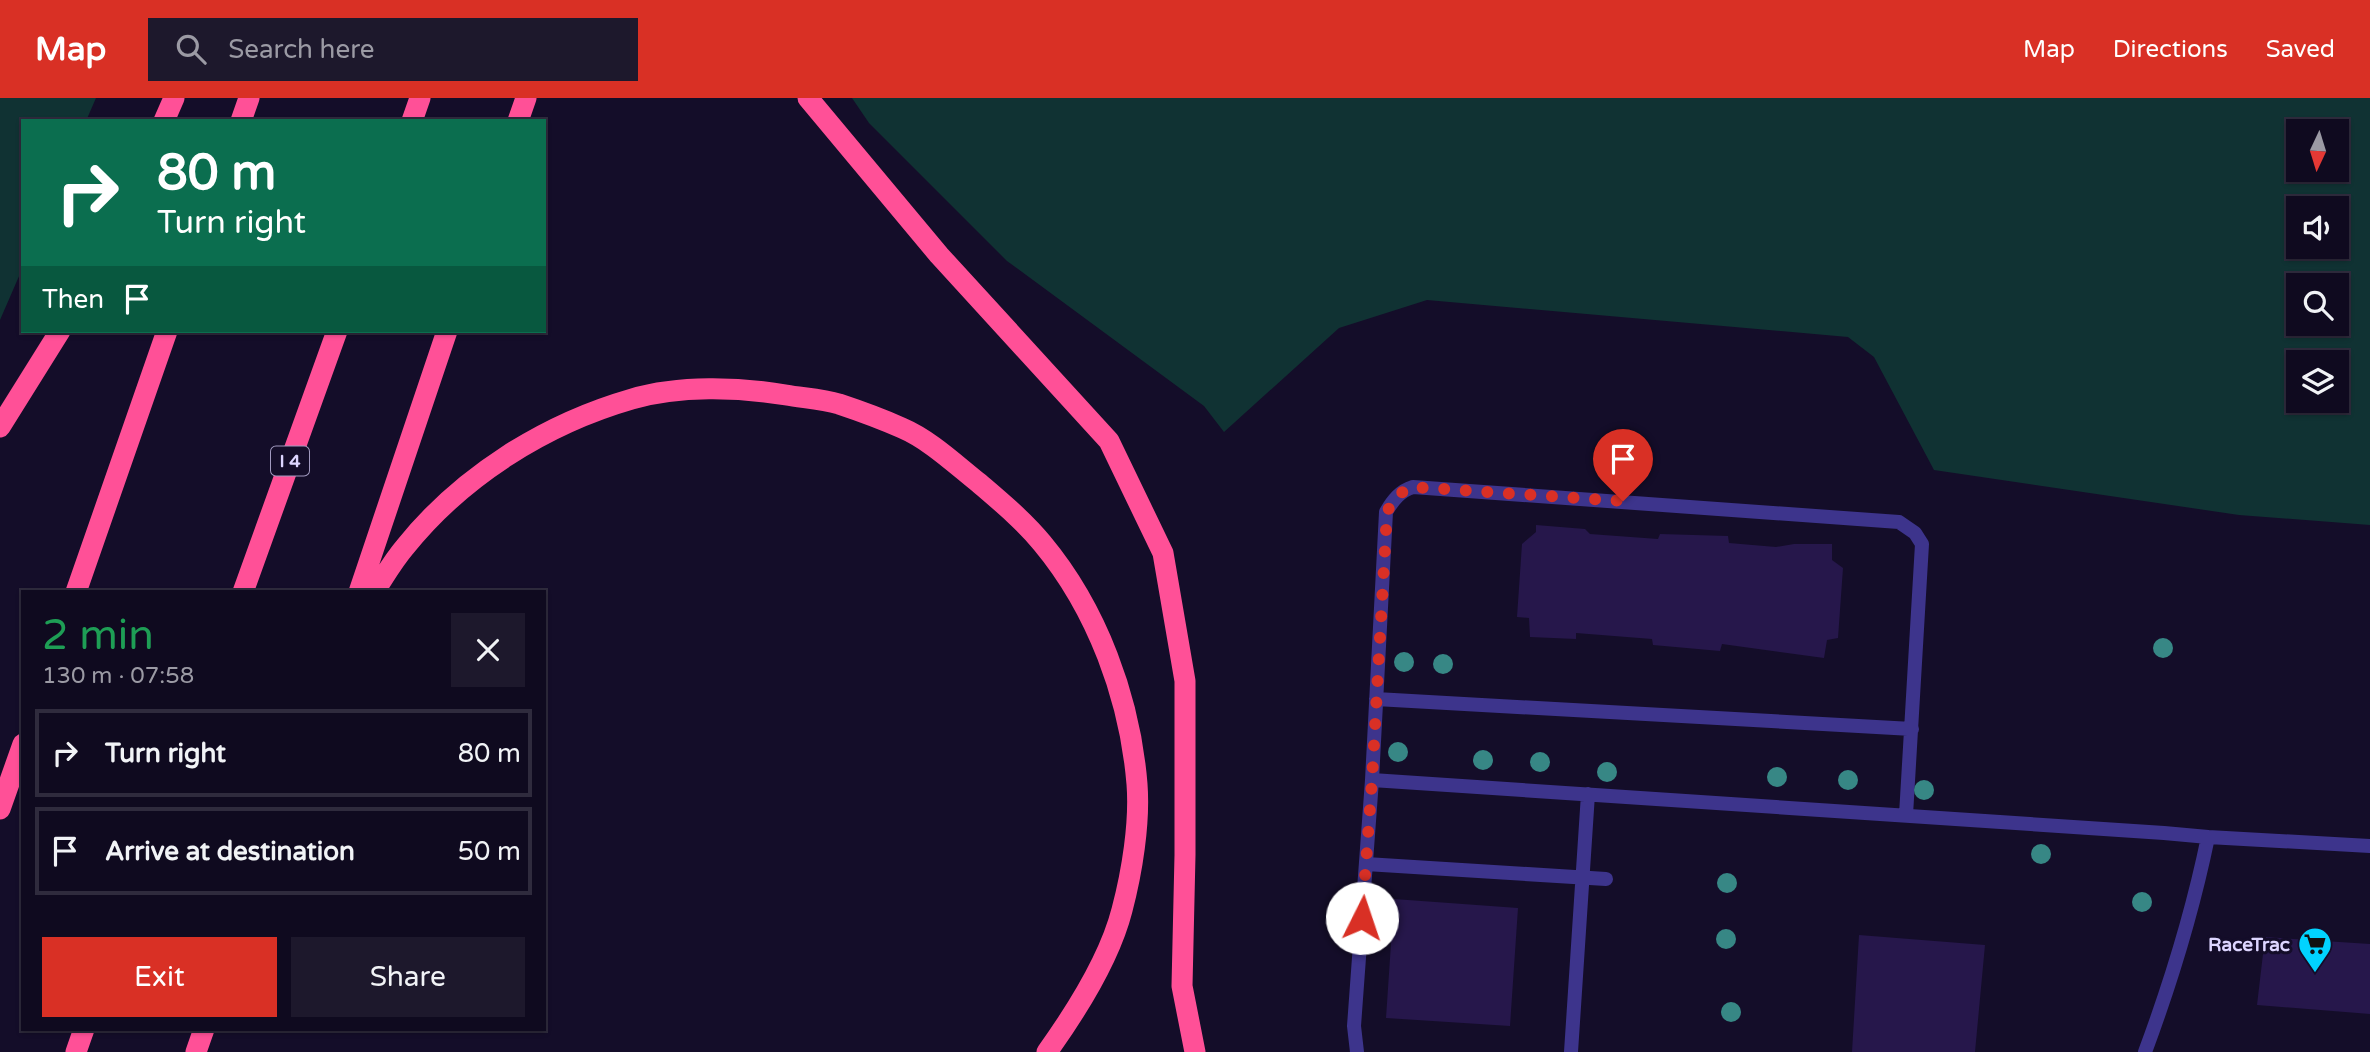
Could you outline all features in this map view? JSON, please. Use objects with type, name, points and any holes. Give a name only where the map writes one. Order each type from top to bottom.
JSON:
[{"type":"highway","points":[[165,119],[174,98]]},
{"type":"highway","points":[[242,119],[248,98]]},
{"type":"highway","points":[[413,119],[421,98]]},
{"type":"highway","points":[[519,119],[526,98]]},
{"type":"highway","points":[[808,98],[939,255],[1109,441],[1163,553],[1185,681],[1182,986],[1195,1052]]},
{"type":"highway","points":[[0,427],[59,333]]},
{"type":"highway","points":[[77,590],[166,333]]},
{"type":"highway","name":"I 4","points":[[244,590],[336,333]]},
{"type":"highway","points":[[360,590],[446,333]]},
{"type":"highway","points":[[375,590],[405,546],[489,467],[581,417],[635,398],[699,389],[755,390],[837,403],[905,429],[953,462],[992,494],[1042,542],[1080,597],[1110,662],[1127,718],[1137,786],[1134,855],[1122,913],[1096,975],[1046,1052]]},
{"type":"highway","points":[[0,809],[21,750]]},
{"type":"highway","points":[[76,1052],[83,1031]]},
{"type":"highway","points":[[196,1052],[203,1031]]},
{"type":"lane","points":[[1357,1052],[1354,1026],[1372,780],[1387,512],[1404,490],[1413,487],[1899,522],[1915,533],[1923,544],[1906,815]]},
{"type":"lane","points":[[1376,699],[1912,729]]},
{"type":"lane","points":[[1372,780],[2208,838],[2370,846]]},
{"type":"lane","points":[[1571,1052],[1588,794]]},
{"type":"lane","points":[[2145,1052],[2167,991],[2199,881],[2208,838]]},
{"type":"lane","points":[[1366,864],[1606,879]]},
{"type":"green space","points":[[0,98],[96,98],[87,119],[21,119],[21,272],[0,320]]},
{"type":"green space","points":[[852,98],[2370,98],[2370,525],[2239,515],[1934,470],[1874,357],[1848,337],[1427,300],[1339,328],[1224,432],[1204,406],[1007,261],[869,123]]},
{"type":"building","points":[[1536,525],[1585,529],[1590,534],[1658,539],[1660,534],[1728,536],[1729,543],[1776,547],[1832,544],[1832,560],[1843,568],[1838,638],[1827,640],[1824,658],[1722,644],[1720,651],[1653,645],[1652,639],[1576,633],[1576,639],[1530,637],[1529,618],[1517,617],[1522,544],[1536,532]]},
{"type":"building","points":[[1394,899],[1518,908],[1510,1026],[1386,1018]]},
{"type":"building","points":[[1859,935],[1985,945],[1975,1052],[1852,1052]]},
{"type":"building","name":"RaceTrac","points":[[2265,937],[2370,944],[2370,1014],[2257,1005]]},
{"type":"place","name":"RaceTrac","points":[[2315,974]]},
{"type":"route","points":[[1362,918],[1387,512],[1391,503],[1404,490],[1413,487],[1623,501]]}]
